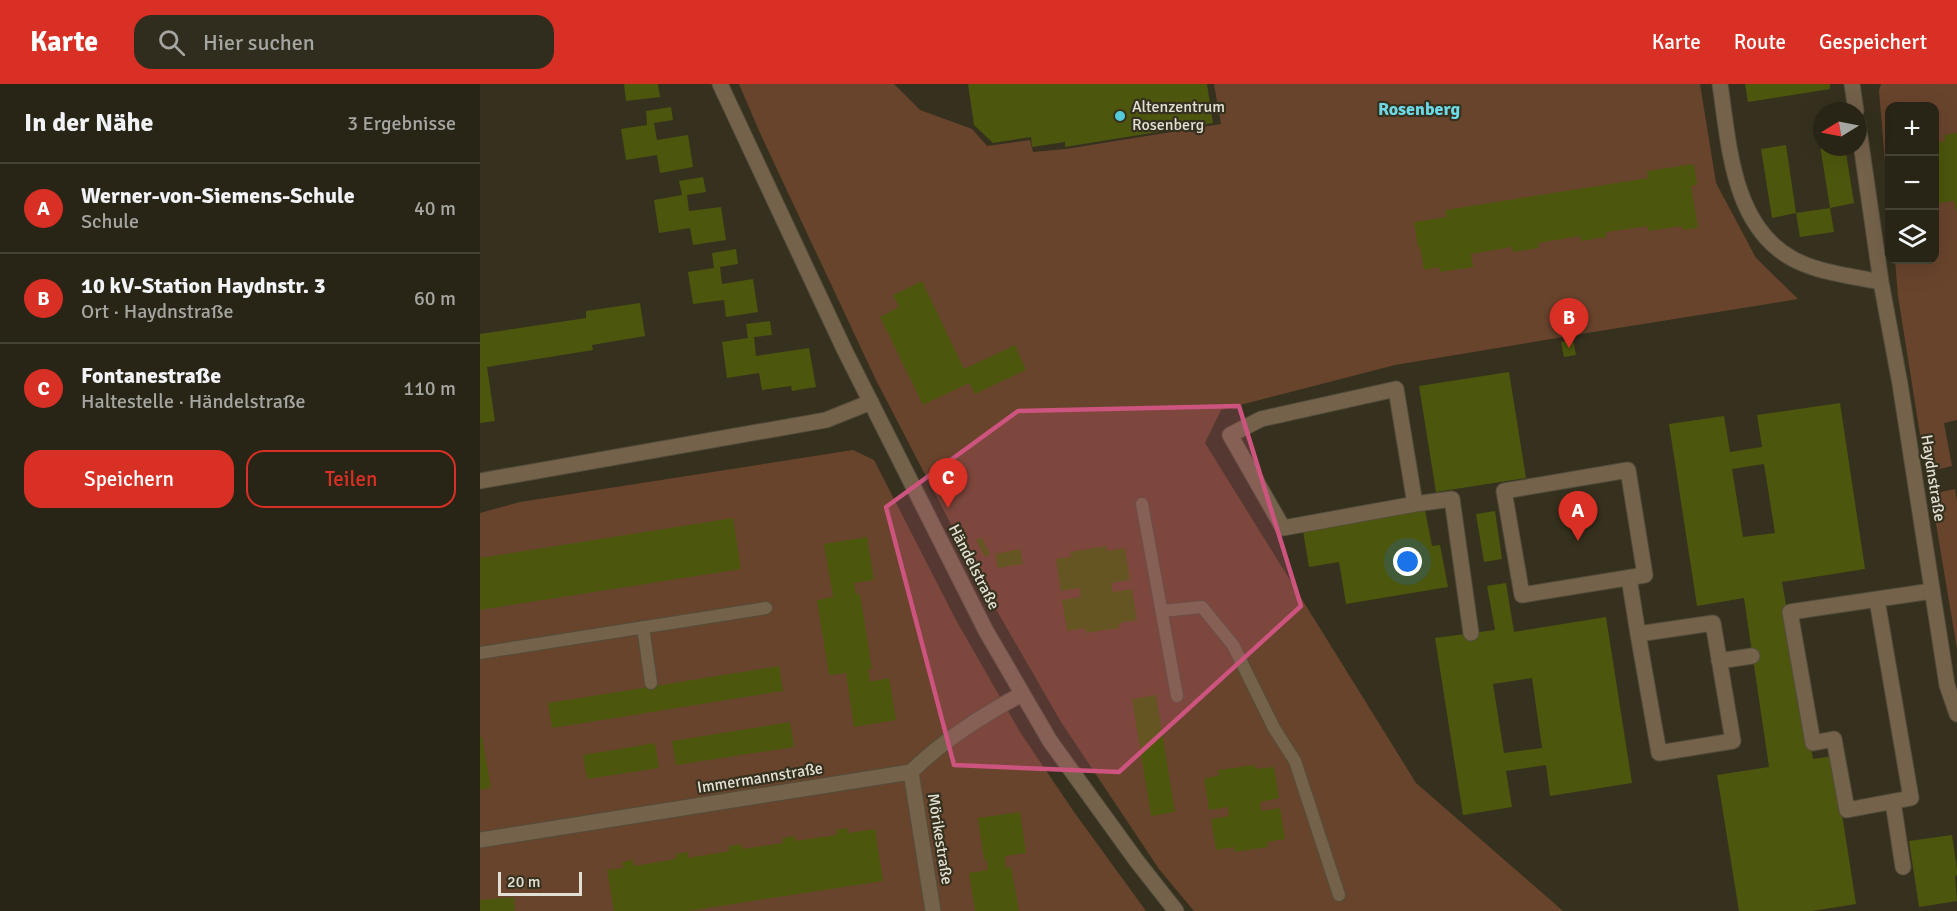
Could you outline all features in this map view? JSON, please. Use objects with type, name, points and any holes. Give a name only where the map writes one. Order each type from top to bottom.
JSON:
[{"type":"street","name":"Händelstraße","points":[[720,84],[871,402],[963,586],[1022,694],[1050,741],[1176,911]]},
{"type":"street","points":[[1720,84],[1738,190],[1748,212],[1762,231],[1792,258],[1817,268],[1881,282]]},
{"type":"street","points":[[1852,84],[1855,102]]},
{"type":"street","name":"Haydnstraße","points":[[1863,156],[1881,282],[1900,384],[1947,685],[1957,714]]},
{"type":"street","points":[[1415,504],[1396,389],[1261,419],[1230,435],[1283,528],[1452,499],[1471,633]]},
{"type":"street","points":[[480,481],[826,420],[871,402]]},
{"type":"street","points":[[1628,470],[1645,575],[1629,578],[1522,595],[1504,491],[1628,470]]},
{"type":"street","points":[[1629,578],[1638,634],[1659,753],[1733,741],[1713,622],[1638,634]]},
{"type":"street","points":[[1877,600],[1911,798],[1847,810],[1834,739],[1813,743],[1790,612],[1932,591]]},
{"type":"street","points":[[1719,661],[1752,656]]},
{"type":"street","points":[[911,772],[928,755],[994,710],[1022,694]]},
{"type":"street","name":"Immermannstraße","points":[[480,840],[911,772]]},
{"type":"street","name":"Mörikestraße","points":[[911,772],[933,911]]},
{"type":"street","points":[[1893,802],[1903,867]]},
{"type":"lane","points":[[1142,504],[1176,696]]},
{"type":"lane","points":[[1162,611],[1202,607],[1233,645],[1274,728],[1294,761],[1340,895]]},
{"type":"lane","points":[[480,652],[766,608]]},
{"type":"lane","points":[[643,627],[651,683]]},
{"type":"highlighted area","points":[[1239,406],[1301,606],[1119,772],[954,765],[886,507],[1018,411]]},
{"type":"shaded area","points":[[739,84],[894,84],[920,110],[972,129],[987,146],[1030,140],[1033,152],[1066,149],[1221,124],[1214,84],[1700,84],[1716,183],[1756,258],[1798,299],[1395,365],[1221,410],[1205,443],[1416,783],[1563,911],[1194,911],[1159,869],[1061,722],[986,592],[876,380]]},
{"type":"shaded area","points":[[1881,84],[1957,84],[1957,420],[1944,423],[1952,466],[1926,472],[1898,296],[1895,264],[1939,264],[1939,102],[1885,102],[1885,161],[1879,91]]},
{"type":"shaded area","points":[[853,450],[874,460],[956,620],[1020,732],[1074,812],[1146,911],[480,911],[480,513],[520,502]]},
{"type":"shaded area","points":[[1955,489],[1957,501],[1957,649],[1931,494]]},
{"type":"building","points":[[624,84],[658,84],[660,97],[626,101]]},
{"type":"building","name":"Altenzentrum Rosenberg","points":[[968,84],[1207,84],[1213,123],[1065,147],[1065,142],[1032,147],[1031,137],[993,143],[974,125]]},
{"type":"building","points":[[1745,84],[1830,84],[1830,89],[1748,102]]},
{"type":"building","points":[[671,107],[673,120],[654,123],[657,140],[688,135],[693,167],[660,173],[657,155],[626,160],[621,129],[647,125],[646,111]]},
{"type":"building","points":[[1957,133],[1957,211],[1954,201],[1939,203],[1939,142],[1945,141],[1944,135]]},
{"type":"building","points":[[1786,145],[1796,213],[1772,218],[1761,149]]},
{"type":"building","points":[[1822,156],[1846,156],[1854,203],[1830,208]]},
{"type":"building","points":[[1694,164],[1697,185],[1691,186],[1698,228],[1682,230],[1682,226],[1648,231],[1648,226],[1606,232],[1606,237],[1581,241],[1580,236],[1538,243],[1539,248],[1513,252],[1512,247],[1471,254],[1473,267],[1440,272],[1439,267],[1424,270],[1414,222],[1446,217],[1445,210],[1648,178],[1647,171]]},
{"type":"building","points":[[703,177],[706,192],[687,195],[689,211],[721,207],[726,240],[693,245],[690,228],[659,233],[654,200],[682,195],[679,181]]},
{"type":"building","points":[[1830,208],[1834,232],[1800,237],[1796,213]]},
{"type":"building","points":[[736,249],[738,264],[720,267],[722,284],[753,279],[758,312],[726,317],[724,300],[693,304],[688,272],[714,268],[712,253]]},
{"type":"building","points":[[922,281],[964,369],[1015,345],[1026,370],[975,394],[969,383],[923,405],[880,317],[899,307],[893,295]]},
{"type":"building","points":[[640,303],[645,336],[592,345],[593,350],[487,367],[495,421],[480,423],[480,334],[586,318],[586,311]]},
{"type":"building","points":[[770,321],[772,335],[754,337],[756,356],[809,348],[816,387],[792,391],[791,386],[762,390],[759,373],[727,378],[722,342],[748,338],[746,324]]},
{"type":"building","points":[[1573,340],[1576,355],[1564,357],[1561,342]]},
{"type":"building","points":[[1509,372],[1526,478],[1436,492],[1419,386]]},
{"type":"building","points":[[1840,403],[1865,569],[1782,582],[1813,759],[1833,756],[1856,904],[1812,911],[1739,911],[1717,775],[1769,767],[1744,598],[1697,606],[1669,424],[1724,416],[1730,452],[1762,447],[1757,415]],"holes":[[[1764,464],[1775,533],[1743,537],[1732,469]]]},
{"type":"building","points":[[1425,510],[1432,546],[1440,545],[1448,587],[1346,604],[1339,562],[1309,567],[1303,531]]},
{"type":"building","points":[[1495,511],[1502,559],[1484,562],[1476,514]]},
{"type":"building","points":[[733,518],[741,569],[480,610],[480,558]]},
{"type":"building","points":[[867,537],[874,580],[854,583],[856,594],[860,594],[872,669],[868,669],[870,682],[889,678],[896,720],[854,727],[846,673],[829,675],[817,600],[833,597],[824,544]]},
{"type":"building","points":[[982,538],[990,554],[985,557],[976,540]]},
{"type":"building","points":[[1106,546],[1107,551],[1125,548],[1130,580],[1111,583],[1113,592],[1132,589],[1137,620],[1119,623],[1119,628],[1086,633],[1085,628],[1067,631],[1062,600],[1081,597],[1080,588],[1061,591],[1056,559],[1071,557],[1070,552]]},
{"type":"building","points":[[1020,549],[1023,564],[998,568],[995,554]]},
{"type":"building","points":[[1506,583],[1514,632],[1606,617],[1632,783],[1550,796],[1546,765],[1506,771],[1512,807],[1463,815],[1435,638],[1495,630],[1487,586]],"holes":[[[1532,678],[1542,748],[1504,753],[1493,684]]]},
{"type":"building","points":[[779,666],[783,691],[552,728],[548,703]]},
{"type":"building","points":[[1156,695],[1175,812],[1151,816],[1132,699]]},
{"type":"building","points":[[790,722],[794,747],[676,765],[672,741]]},
{"type":"building","points":[[480,737],[482,737],[491,788],[480,790]]},
{"type":"building","points":[[655,743],[659,768],[587,779],[583,755]]},
{"type":"building","points":[[1254,765],[1255,769],[1274,767],[1279,798],[1260,802],[1261,811],[1280,808],[1285,839],[1267,842],[1268,847],[1234,852],[1234,847],[1216,850],[1211,819],[1229,816],[1228,807],[1209,810],[1204,778],[1219,776],[1218,770]]},
{"type":"building","points":[[1020,812],[1026,853],[1005,856],[1006,868],[1011,867],[1019,911],[975,911],[969,873],[988,870],[987,860],[984,860],[978,818]]},
{"type":"building","points":[[847,828],[848,833],[875,829],[883,881],[688,911],[614,911],[607,870],[623,868],[622,862],[633,860],[634,866],[676,859],[676,854],[688,852],[688,858],[729,851],[729,846],[741,844],[742,849],[783,843],[783,838],[795,836],[795,841],[837,835],[836,830]]},
{"type":"building","points":[[1952,835],[1957,870],[1955,876],[1957,901],[1919,907],[1909,841]]},
{"type":"building","points":[[514,897],[515,911],[480,911],[480,900]]},
{"type":"place","name":"Altenzentrum Rosenberg","points":[[1120,116]]},
{"type":"place","name":"10 kV-Station Haydnstr. 3","points":[[1569,348]]},
{"type":"place","name":"Fontanestraße","points":[[948,508]]},
{"type":"place","name":"Werner-von-Siemens-Schule","points":[[1578,541]]},
{"type":"district","name":"Rosenberg","points":[[1419,109]]}]
